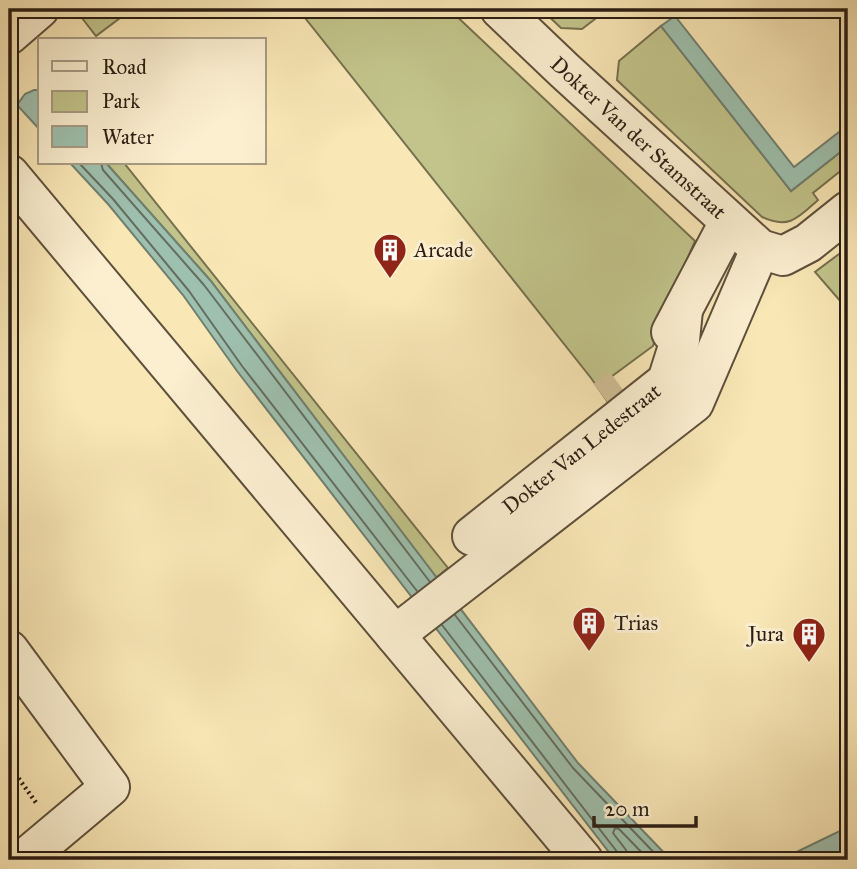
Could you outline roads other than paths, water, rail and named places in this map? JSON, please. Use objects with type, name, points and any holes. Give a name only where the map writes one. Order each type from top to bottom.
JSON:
[{"type":"street","points":[[9,35],[39,9]]},
{"type":"street","name":"Dokter Van der Stamstraat","points":[[500,9],[729,222],[771,253]]},
{"type":"street","points":[[9,174],[583,860]]},
{"type":"street","points":[[395,635],[694,403],[771,253],[808,243],[848,211]]},
{"type":"street","points":[[605,399],[648,366],[683,310],[729,222]]},
{"type":"street","name":"Dokter Van Ledestraat","points":[[472,536],[667,381],[680,340],[683,310]]},
{"type":"street","points":[[9,650],[110,787],[23,860]]},
{"type":"water","points":[[675,16],[794,167],[848,125],[848,146],[791,191],[661,26]]},
{"type":"water","points":[[38,90],[38,128],[17,105],[25,94]]},
{"type":"water","points":[[71,164],[107,164],[210,280],[578,763],[671,860],[615,860],[237,371],[183,295],[108,204]]},
{"type":"water","points":[[848,827],[848,860],[780,860]]},
{"type":"tunnel","points":[[605,399],[621,387]]},
{"type":"place","name":"Arcade","points":[[390,280]]},
{"type":"place","name":"Trias","points":[[589,653]]},
{"type":"place","name":"Jura","points":[[809,664]]}]
